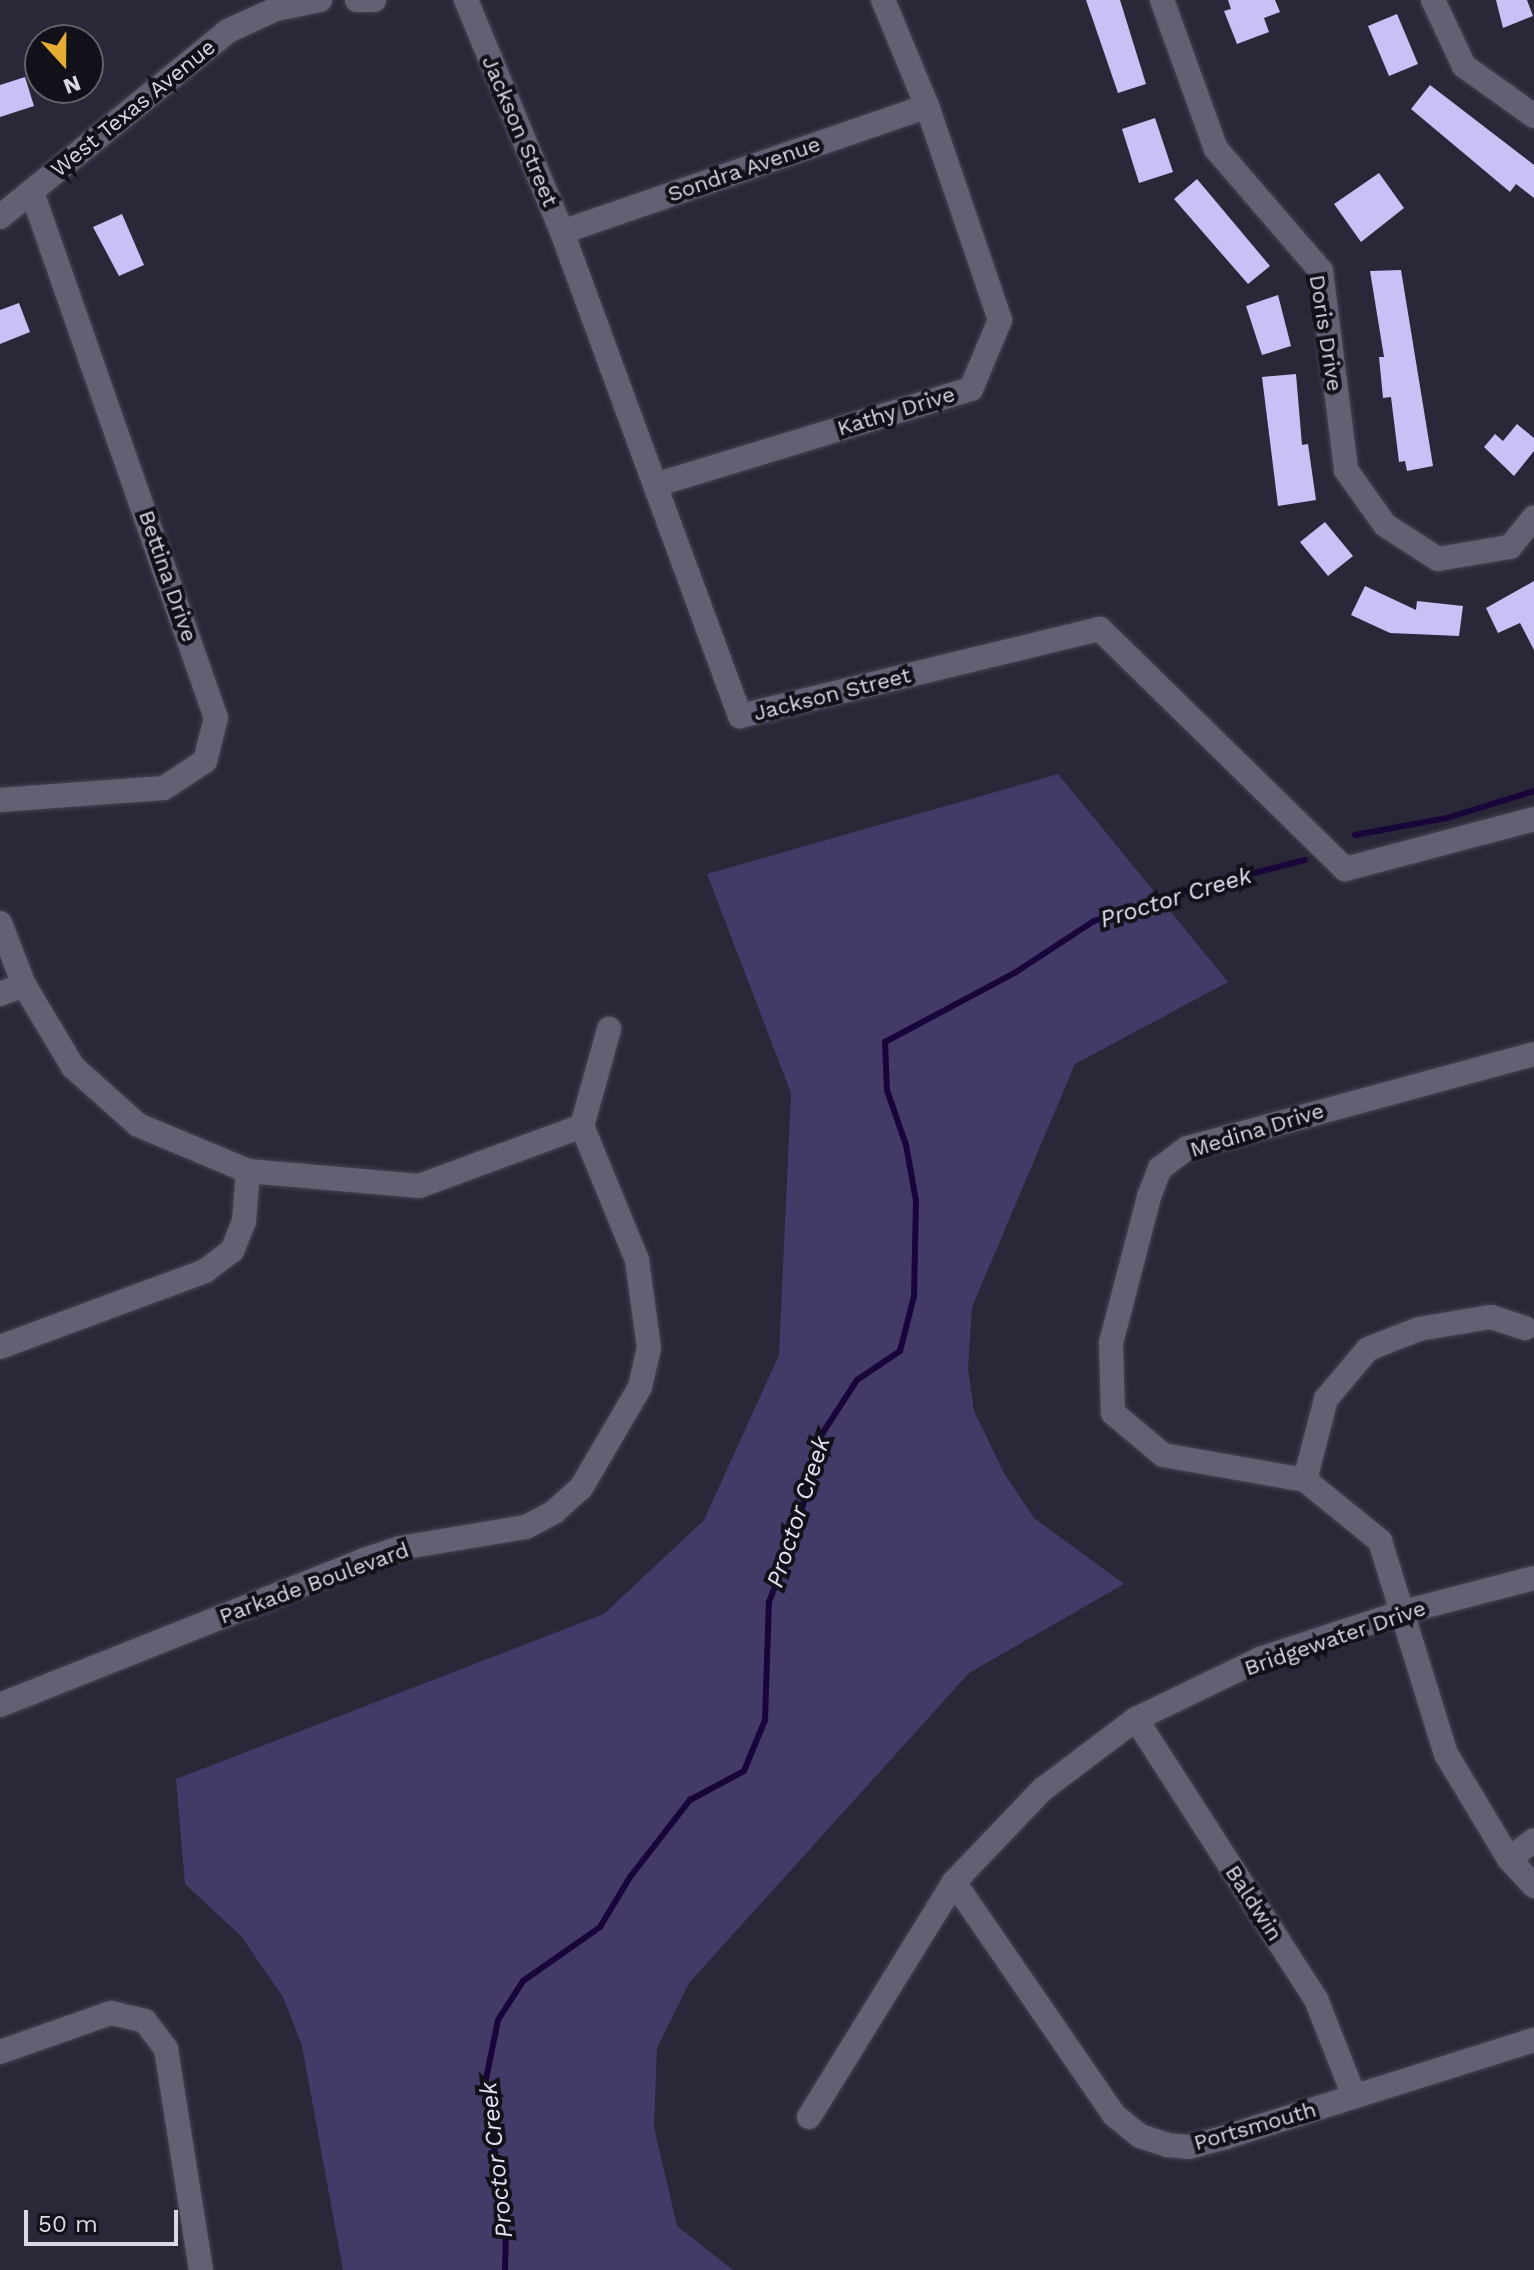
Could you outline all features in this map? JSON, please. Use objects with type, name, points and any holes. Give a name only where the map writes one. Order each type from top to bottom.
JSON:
[{"type":"street","name":"West Texas Avenue","points":[[0,217],[178,67],[228,31],[276,9],[320,0]]},
{"type":"street","points":[[357,0],[374,0]]},
{"type":"street","name":"Jackson Street","points":[[466,0],[562,232],[740,716],[1100,629],[1345,869],[1534,819]]},
{"type":"street","name":"Kathy Drive","points":[[655,485],[971,389],[1000,320],[927,106],[883,0]]},
{"type":"street","name":"Doris Drive","points":[[1162,0],[1216,149],[1321,271],[1346,470],[1385,525],[1438,559],[1510,547],[1534,517]]},
{"type":"street","points":[[1433,0],[1464,66],[1534,116]]},
{"type":"street","name":"Sondra Avenue","points":[[562,232],[927,106]]},
{"type":"street","name":"Bettina Drive","points":[[0,800],[164,788],[205,761],[216,718],[32,192]]},
{"type":"street","points":[[0,923],[24,985],[73,1067],[138,1125],[248,1171],[419,1186],[582,1126],[609,1029]]},
{"type":"street","points":[[0,994],[24,985]]},
{"type":"street","name":"Medina Drive","points":[[1305,1480],[1163,1455],[1113,1413],[1111,1343],[1160,1168],[1187,1148],[1534,1054]]},
{"type":"street","name":"Parkade Boulevard","points":[[0,1705],[364,1560],[400,1548],[526,1527],[554,1512],[581,1488],[640,1387],[649,1348],[637,1260],[582,1126]]},
{"type":"street","points":[[0,1347],[205,1271],[232,1251],[244,1221],[248,1171]]},
{"type":"street","points":[[1525,1328],[1491,1317],[1419,1329],[1368,1349],[1326,1399],[1305,1480],[1380,1541],[1446,1754],[1509,1859],[1534,1886]]},
{"type":"street","name":"Bridgewater Drive","points":[[809,2117],[954,1882],[1043,1789],[1136,1719],[1260,1659],[1403,1612],[1534,1578]]},
{"type":"street","name":"Baldwin","points":[[1136,1719],[1316,1999],[1354,2096]]},
{"type":"street","points":[[1509,1859],[1534,1840]]},
{"type":"street","name":"Portsmouth","points":[[954,1882],[1114,2115],[1140,2136],[1189,2147],[1534,2040]]},
{"type":"street","points":[[0,2052],[111,2013],[145,2021],[166,2049],[201,2270]]},
{"type":"shaded area","points":[[1058,774],[1228,982],[1075,1064],[972,1307],[968,1369],[974,1411],[1004,1473],[1034,1518],[1124,1584],[969,1673],[689,1983],[657,2048],[654,2127],[677,2226],[733,2270],[343,2270],[302,2046],[283,1997],[241,1936],[185,1884],[176,1779],[604,1614],[704,1520],[779,1355],[791,1093],[707,874]]},
{"type":"building","points":[[1086,0],[1120,0],[1146,84],[1118,93]]},
{"type":"building","points":[[1228,0],[1275,0],[1280,12],[1264,18],[1269,32],[1237,44],[1224,11],[1231,9]]},
{"type":"building","points":[[1496,0],[1527,0],[1533,16],[1503,28]]},
{"type":"building","points":[[1397,14],[1418,64],[1389,76],[1368,26]]},
{"type":"building","points":[[24,77],[24,104],[34,106],[0,117],[0,85]]},
{"type":"building","points":[[1430,85],[1534,165],[1534,198],[1516,184],[1510,192],[1411,109]]},
{"type":"building","points":[[1155,118],[1173,172],[1139,183],[1122,129]]},
{"type":"building","points":[[1379,173],[1404,208],[1361,242],[1334,204]]},
{"type":"building","points":[[1197,179],[1270,266],[1248,284],[1174,199]]},
{"type":"building","points":[[122,214],[144,265],[119,276],[93,227]]},
{"type":"building","points":[[1401,270],[1433,466],[1407,471],[1405,461],[1399,462],[1391,397],[1383,398],[1379,357],[1384,357],[1370,271]]},
{"type":"building","points":[[1278,295],[1291,346],[1262,355],[1246,306]]},
{"type":"building","points":[[19,303],[30,332],[0,344],[0,310]]},
{"type":"building","points":[[1296,374],[1302,445],[1308,444],[1316,500],[1278,506],[1262,377]]},
{"type":"building","points":[[1517,424],[1534,438],[1534,451],[1514,476],[1484,447],[1495,434],[1503,441]]},
{"type":"building","points":[[1325,522],[1353,556],[1328,576],[1300,542]]},
{"type":"building","points":[[1534,581],[1534,650],[1520,623],[1498,633],[1486,608]]},
{"type":"building","points":[[1365,586],[1416,610],[1417,601],[1463,606],[1459,636],[1390,633],[1351,615]]},
{"type":"waterway","name":"Proctor Creek","points":[[1355,835],[1447,818],[1534,791]]},
{"type":"waterway","name":"Proctor Creek","points":[[505,2270],[506,2230],[485,2084],[498,2020],[523,1981],[600,1927],[630,1877],[690,1800],[744,1771],[765,1720],[769,1602],[796,1531],[822,1434],[857,1380],[900,1351],[914,1296],[916,1201],[906,1145],[887,1090],[885,1042],[1016,972],[1094,921],[1181,892],[1305,860]]}]
